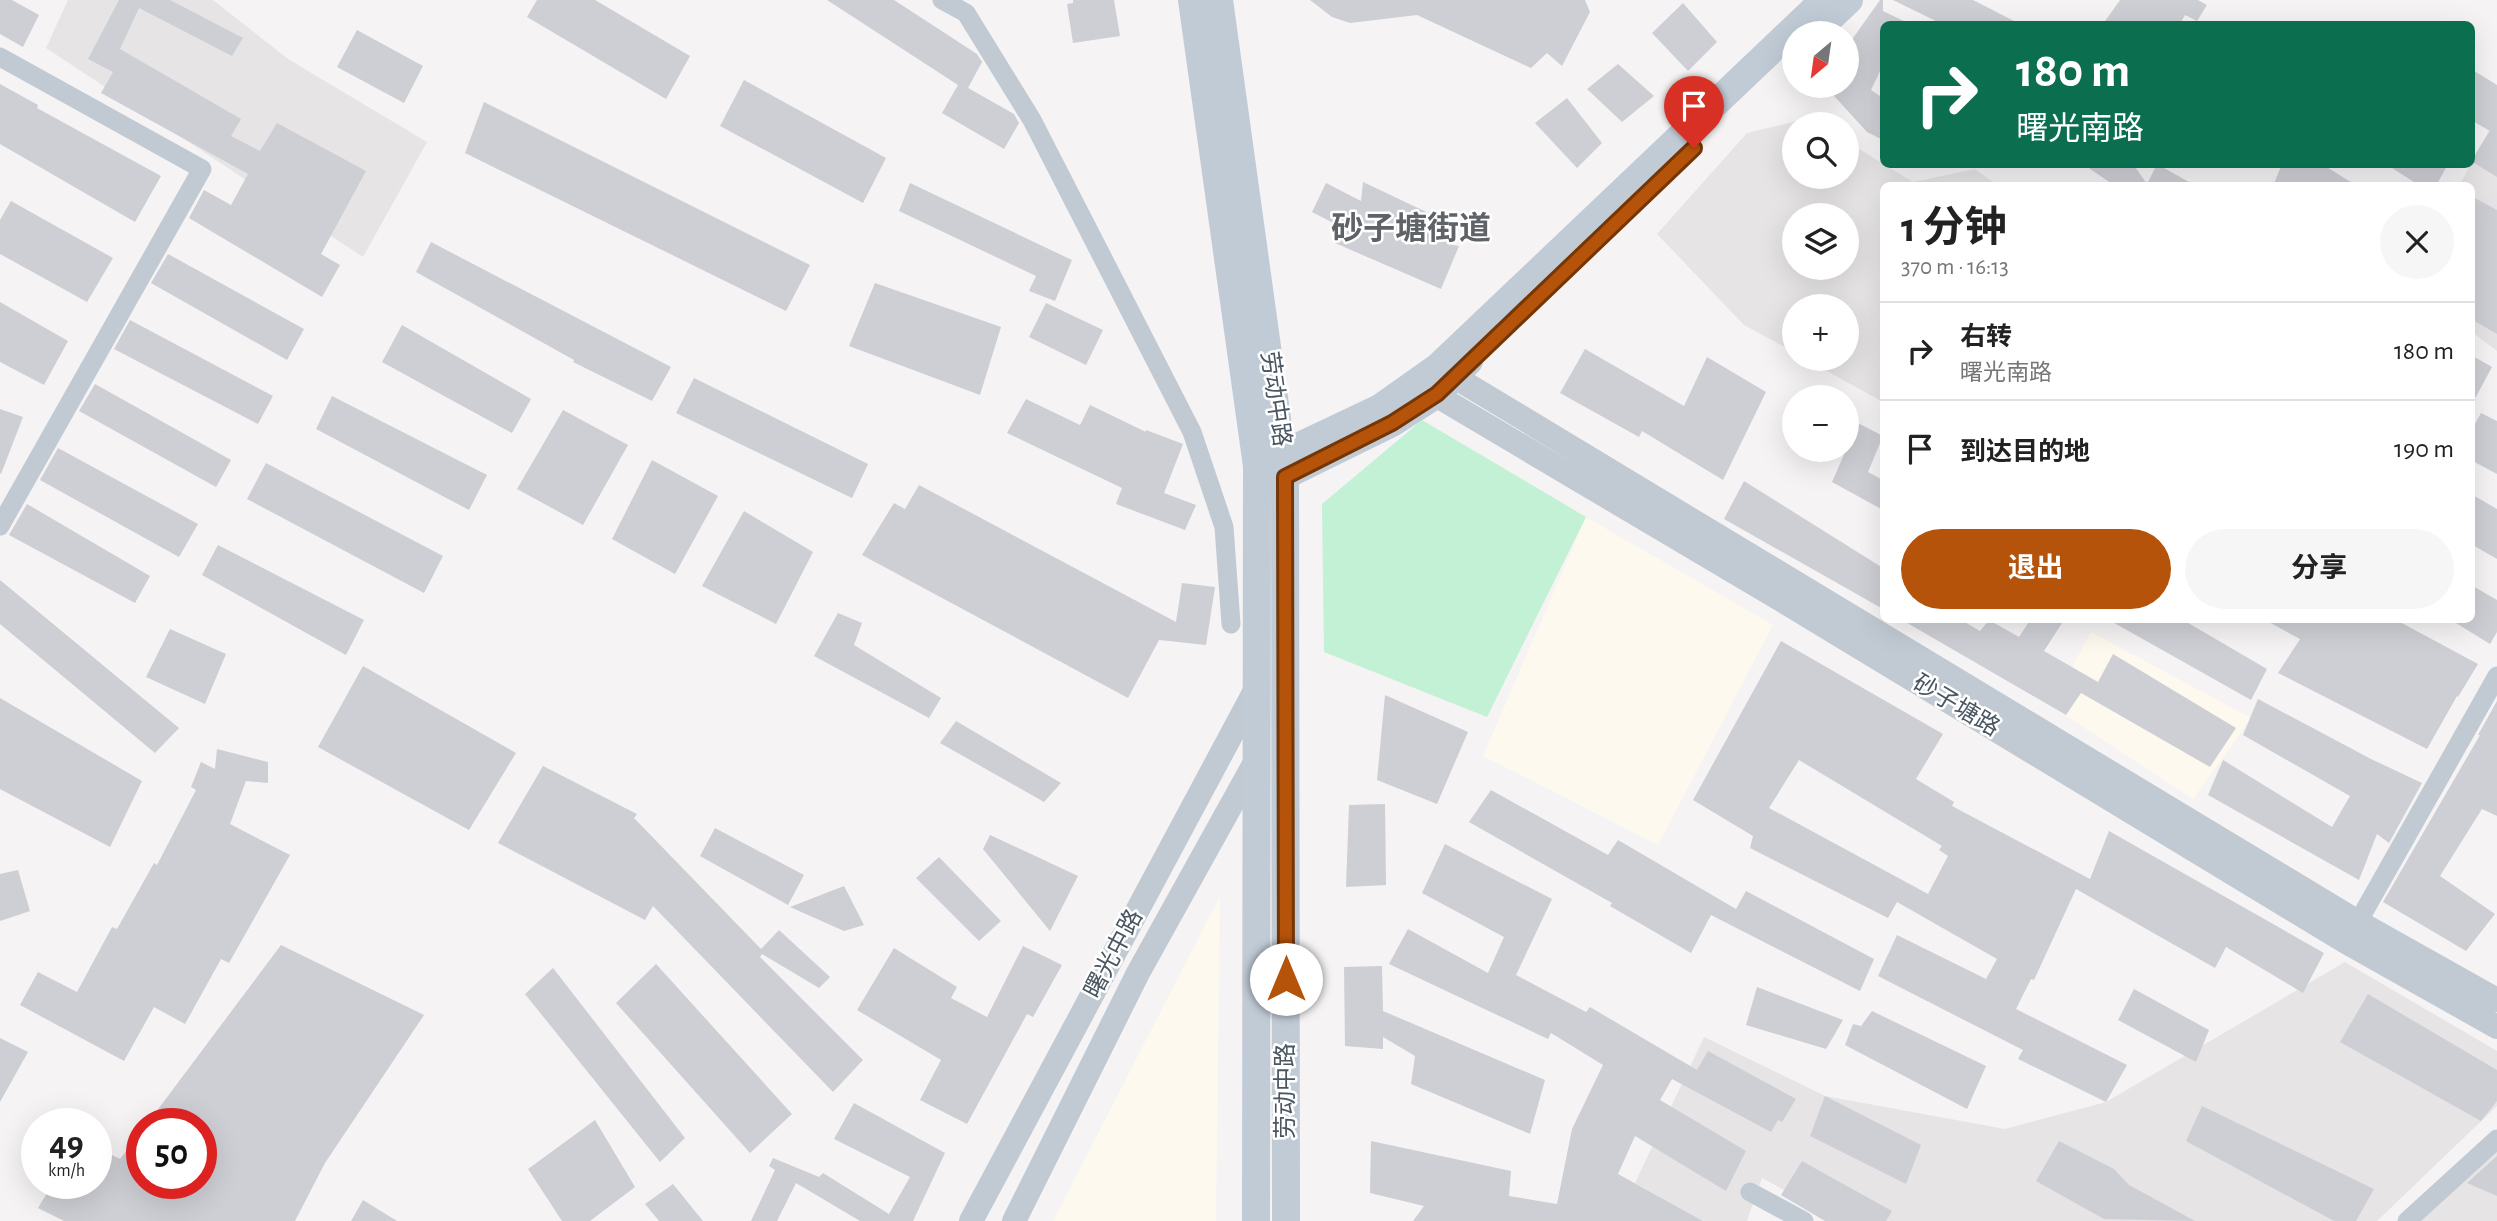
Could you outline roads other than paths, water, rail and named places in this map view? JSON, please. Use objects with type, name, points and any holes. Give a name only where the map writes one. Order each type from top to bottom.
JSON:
[{"type":"main road","name":"劳动中路","points":[[1192,0],[1257,477],[1256,1221]]},
{"type":"main road","name":"劳动中路","points":[[1219,0],[1284,466],[1286,1221]]},
{"type":"main road","points":[[1257,477],[1392,423],[1824,0]]},
{"type":"main road","points":[[1827,21],[1849,0]]},
{"type":"main road","points":[[1436,380],[1782,64]]},
{"type":"street","points":[[942,0],[966,13],[1032,120],[1192,432],[1224,527],[1231,624]]},
{"type":"street","points":[[0,57],[202,169],[0,526]]},
{"type":"street","name":"砂子塘路","points":[[1436,380],[2358,922],[2497,1000]]},
{"type":"street","name":"砂子塘路","points":[[1436,380],[2346,942],[2497,1027]]},
{"type":"street","points":[[2358,922],[2497,676]]},
{"type":"street","name":"曙光中路","points":[[971,1221],[1257,687]]},
{"type":"street","name":"曙光中路","points":[[1014,1221],[1138,973],[1286,709]]},
{"type":"street","points":[[2407,1221],[2497,1139]]},
{"type":"street","points":[[1750,1192],[1804,1221]]},
{"type":"district","name":"砂子塘街道","points":[[1411,229]]}]
